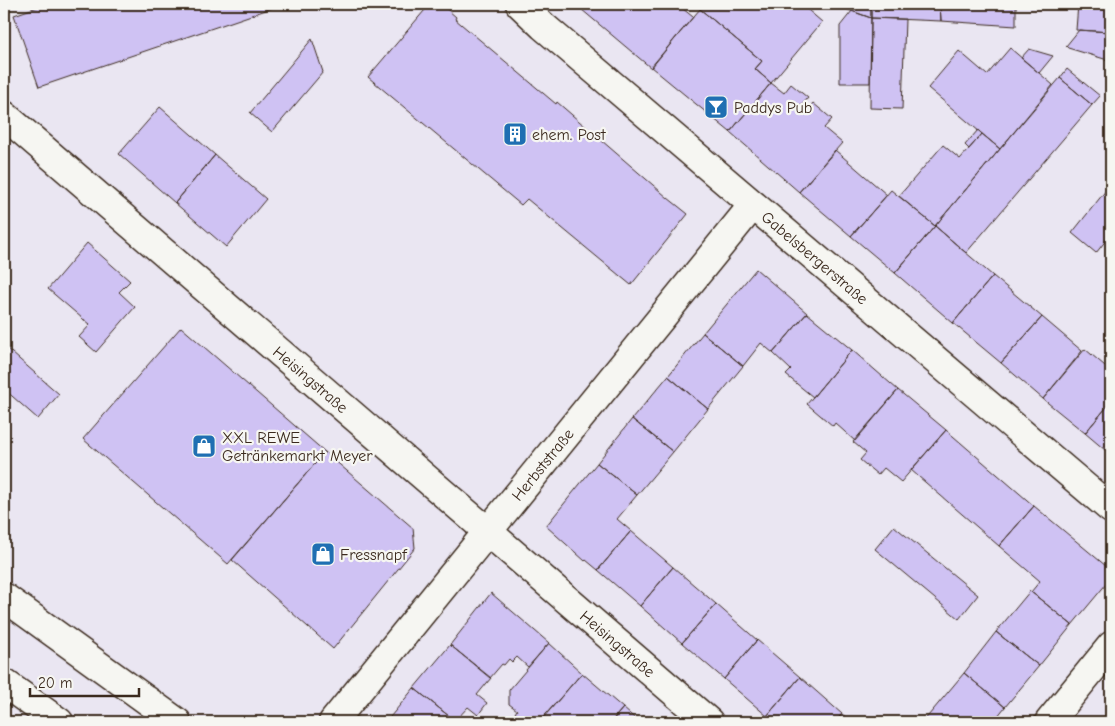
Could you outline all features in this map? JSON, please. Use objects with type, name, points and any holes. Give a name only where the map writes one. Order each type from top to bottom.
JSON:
[{"type":"main road","name":"Gabelsbergerstraße","points":[[520,4],[543,26],[1111,509]]},
{"type":"main road","name":"Heisingstraße","points":[[4,115],[709,722]]},
{"type":"main road","name":"Herbststraße","points":[[332,722],[753,205]]},
{"type":"main road","points":[[4,597],[178,722]]},
{"type":"main road","points":[[1049,722],[1111,646]]},
{"type":"main road","points":[[4,684],[59,722]]},
{"type":"building","points":[[46,4],[271,4],[272,8],[39,87],[14,15]]},
{"type":"building","name":"ehem. Post","points":[[430,4],[441,4],[456,17],[455,19],[556,104],[557,102],[688,214],[631,285],[527,199],[521,205],[368,77]]},
{"type":"building","points":[[575,4],[677,4],[693,17],[651,68]]},
{"type":"building","points":[[704,4],[801,4],[822,22],[771,83],[755,69],[762,61],[700,9]]},
{"type":"building","points":[[840,4],[871,4],[871,18],[840,7]]},
{"type":"building","points":[[871,4],[940,4],[941,21],[871,18]]},
{"type":"building","points":[[940,4],[1016,4],[1016,26],[941,21]]},
{"type":"building","points":[[1078,4],[1111,4],[1111,32],[1076,30]]},
{"type":"building","points":[[700,9],[762,61],[755,69],[771,83],[730,132],[651,67]]},
{"type":"building","points":[[852,11],[871,18],[870,83],[840,83],[840,26]]},
{"type":"building","points":[[871,18],[905,19],[902,109],[870,108]]},
{"type":"building","points":[[1079,30],[1111,32],[1111,61],[1068,48],[1066,46]]},
{"type":"building","points":[[312,39],[323,72],[272,132],[250,113]]},
{"type":"building","points":[[1010,48],[1053,85],[1000,149],[928,88],[959,51],[987,75]]},
{"type":"building","points":[[1029,49],[1053,56],[1039,73],[1021,58]]},
{"type":"building","points":[[1067,69],[1100,96],[1092,105],[1060,78]]},
{"type":"building","points":[[1060,78],[1092,105],[966,253],[935,226]]},
{"type":"building","points":[[771,83],[784,93],[791,84],[808,98],[800,107],[805,112],[813,103],[832,119],[824,128],[842,143],[799,192],[730,132]]},
{"type":"building","points":[[160,107],[215,155],[175,203],[119,154]]},
{"type":"building","points":[[978,130],[982,134],[969,149],[965,145]]},
{"type":"building","points":[[982,134],[1000,149],[935,226],[899,196],[943,145],[960,159]]},
{"type":"building","points":[[835,150],[887,195],[851,236],[799,192]]},
{"type":"building","points":[[215,155],[266,199],[226,247],[175,203]]},
{"type":"building","points":[[1111,184],[1111,234],[1096,253],[1072,233]]},
{"type":"building","points":[[891,190],[935,226],[895,273],[851,236]]},
{"type":"building","points":[[935,226],[993,276],[953,323],[895,273]]},
{"type":"building","points":[[87,243],[130,281],[119,292],[135,307],[96,352],[79,337],[90,325],[48,289]]},
{"type":"building","points":[[756,269],[807,313],[773,353],[761,343],[743,366],[703,333]]},
{"type":"building","points":[[993,276],[1042,317],[1001,363],[953,323]]},
{"type":"building","points":[[807,313],[852,350],[813,397],[786,375],[791,370],[773,353]]},
{"type":"building","points":[[1042,317],[1082,351],[1043,399],[1001,363]]},
{"type":"building","name":"XXL REWE Getränkemarkt Meyer","points":[[181,327],[325,452],[228,564],[83,439]]},
{"type":"building","points":[[703,333],[743,366],[708,409],[668,376]]},
{"type":"building","points":[[4,346],[59,394],[38,419],[4,389]]},
{"type":"building","points":[[1085,349],[1111,371],[1111,402],[1085,433],[1043,399]]},
{"type":"building","points":[[852,350],[898,390],[855,441],[835,423],[833,426],[807,404]]},
{"type":"building","points":[[668,376],[708,409],[673,452],[632,419]]},
{"type":"building","points":[[898,390],[946,430],[901,482],[884,468],[878,475],[860,460],[866,453],[853,442]]},
{"type":"building","points":[[1111,402],[1111,455],[1085,433]]},
{"type":"building","points":[[632,419],[673,452],[637,495],[597,463]]},
{"type":"building","points":[[946,430],[1034,506],[999,546],[911,470]]},
{"type":"building","name":"Fressnapf","points":[[325,452],[413,528],[415,548],[333,649],[232,560]]},
{"type":"building","points":[[597,463],[637,495],[617,519],[631,531],[598,570],[585,561],[546,526]]},
{"type":"building","points":[[1034,506],[1106,566],[1107,583],[1072,625],[1031,592],[1040,581],[999,546]]},
{"type":"building","points":[[894,526],[978,595],[959,619],[875,549]]},
{"type":"building","points":[[631,531],[673,567],[640,606],[598,570]]},
{"type":"building","points":[[673,567],[716,604],[682,643],[640,606]]},
{"type":"building","points":[[1030,591],[1072,625],[1039,666],[996,632]]},
{"type":"building","points":[[491,593],[549,643],[528,667],[517,657],[512,662],[509,659],[490,678],[450,645]]},
{"type":"building","points":[[716,604],[757,640],[724,679],[682,643]]},
{"type":"building","points":[[996,632],[1039,666],[1005,707],[964,673]]},
{"type":"building","points":[[757,640],[800,677],[767,716],[724,679]]},
{"type":"building","points":[[549,643],[582,673],[539,722],[525,722],[515,713],[517,710],[509,704],[509,690]]},
{"type":"building","points":[[450,645],[491,678],[477,695],[487,703],[478,715],[468,707],[455,721],[414,688]]},
{"type":"building","points":[[582,673],[623,708],[611,722],[548,722],[543,718]]},
{"type":"building","points":[[964,673],[1005,707],[993,722],[923,722]]},
{"type":"building","points":[[800,677],[842,714],[835,722],[774,722],[767,716]]},
{"type":"building","points":[[414,688],[455,721],[455,722],[386,722]]},
{"type":"building","points":[[623,708],[639,722],[611,722]]},
{"type":"building","points":[[842,714],[852,722],[835,722]]},
{"type":"place","name":"Paddys Pub","points":[[716,107]]},
{"type":"place","name":"ehem. Post","points":[[515,134]]},
{"type":"place","name":"XXL REWE Getränkemarkt Meyer","points":[[204,446]]},
{"type":"place","name":"Fressnapf","points":[[323,554]]}]
